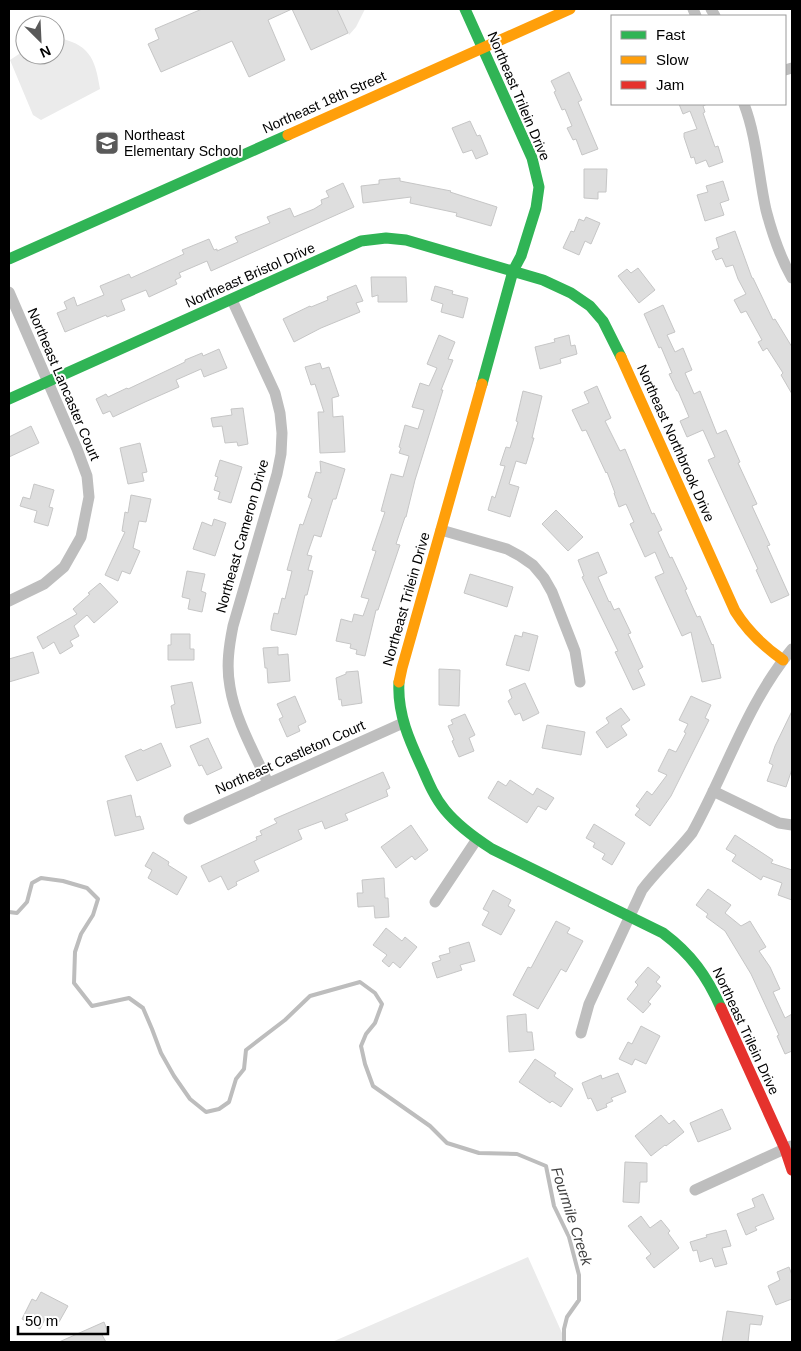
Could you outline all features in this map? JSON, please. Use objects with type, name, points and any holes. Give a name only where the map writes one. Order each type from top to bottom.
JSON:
[{"type":"street","name":"Northeast Trilein Drive","points":[[465,9],[532,158],[539,187],[536,208],[521,256],[513,271],[403,663],[399,699],[403,723],[432,790],[443,808],[457,824],[492,848],[662,933],[680,945],[693,959],[706,976],[788,1148],[792,1170]]},
{"type":"street","name":"Northeast 18th Street","points":[[9,259],[570,9]]},
{"type":"street","points":[[744,105],[756,145],[766,210],[775,239],[791,275]]},
{"type":"street","name":"Northeast Bristol Drive","points":[[9,400],[361,241],[386,238],[406,240],[513,271]]},
{"type":"street","name":"Northeast Northbrook Drive","points":[[513,271],[543,280],[571,293],[590,306],[603,321],[613,339],[735,611],[753,637],[783,660]]},
{"type":"street","name":"Northeast Lancaster Court","points":[[9,292],[87,476],[89,497],[81,537],[64,567],[44,584],[9,602]]},
{"type":"street","name":"Northeast Cameron Drive","points":[[232,300],[275,393],[282,433],[281,454],[276,474],[233,626],[229,646],[228,667],[234,706],[268,783]]},
{"type":"street","points":[[441,530],[507,549],[533,565],[544,578],[552,592],[574,650],[580,682]]},
{"type":"street","points":[[581,1033],[589,1004],[642,890],[681,848],[692,833],[752,711],[770,678],[792,649]]},
{"type":"street","name":"Northeast Castleton Court","points":[[188,819],[403,723]]},
{"type":"street","points":[[713,791],[779,823],[792,825]]},
{"type":"street","points":[[435,902],[477,839]]},
{"type":"street","points":[[695,1190],[788,1148]]},
{"type":"shaded area","points":[[337,9],[365,9],[356,27],[349,35]]},
{"type":"shaded area","points":[[66,40],[83,48],[93,60],[100,89],[41,120],[33,115],[10,60],[15,57],[15,65],[65,65]]},
{"type":"shaded area","points":[[528,1257],[566,1342],[332,1342]]},
{"type":"building","points":[[202,9],[292,9],[268,20],[285,60],[249,77],[232,41],[161,72],[148,44],[159,39],[155,29]]},
{"type":"building","points":[[292,9],[337,9],[348,33],[311,50]]},
{"type":"building","points":[[569,72],[582,100],[578,102],[598,149],[582,155],[576,139],[573,140],[567,128],[572,126],[565,109],[562,110],[551,81]]},
{"type":"building","points":[[679,105],[705,105],[703,106],[705,112],[703,113],[715,147],[718,146],[723,162],[709,167],[706,160],[696,164],[694,157],[691,158],[684,133],[697,129],[690,111],[683,114]]},
{"type":"building","points":[[470,121],[477,136],[480,135],[488,154],[476,159],[472,150],[463,153],[452,128]]},
{"type":"building","points":[[584,169],[607,169],[606,192],[598,192],[598,199],[584,198]]},
{"type":"building","points":[[400,178],[400,181],[451,191],[497,207],[491,226],[456,216],[457,213],[410,203],[411,197],[363,203],[361,186],[379,184],[379,180]]},
{"type":"building","points":[[723,181],[729,200],[720,203],[724,215],[705,221],[697,195],[708,192],[706,186]]},
{"type":"building","points":[[343,183],[354,207],[211,271],[207,261],[179,273],[181,277],[175,280],[177,284],[149,297],[146,290],[121,300],[125,310],[107,317],[106,315],[65,332],[57,313],[67,309],[64,302],[74,297],[77,306],[104,295],[100,286],[129,274],[131,278],[184,254],[182,250],[209,239],[214,250],[217,249],[217,251],[238,242],[235,237],[270,223],[267,217],[290,208],[294,217],[314,209],[322,204],[321,200],[329,197],[326,191]]},
{"type":"building","points":[[586,217],[600,223],[591,244],[585,241],[579,255],[563,248],[571,231],[574,232],[579,219],[584,221]]},
{"type":"building","points":[[735,231],[752,278],[773,320],[775,319],[792,347],[792,394],[781,375],[783,373],[767,348],[763,351],[758,342],[762,340],[746,311],[741,313],[734,300],[746,294],[733,265],[726,267],[722,258],[716,260],[712,251],[719,248],[716,238]]},
{"type":"building","points":[[638,268],[655,290],[639,303],[618,276],[627,269],[631,273]]},
{"type":"building","points":[[371,277],[406,277],[407,302],[378,302],[378,295],[372,297]]},
{"type":"building","points":[[356,285],[363,301],[356,303],[360,312],[321,328],[294,342],[283,319],[328,300],[327,297]]},
{"type":"building","points":[[435,286],[453,291],[452,294],[468,298],[463,318],[441,312],[443,304],[431,300]]},
{"type":"building","points":[[663,305],[675,332],[667,335],[675,352],[683,348],[692,370],[685,373],[694,394],[700,391],[717,434],[726,430],[740,462],[738,463],[757,504],[752,506],[770,545],[767,546],[789,595],[771,603],[756,570],[758,569],[708,460],[715,457],[703,430],[687,437],[680,421],[689,417],[669,374],[672,373],[661,347],[659,348],[644,314]]},
{"type":"building","points":[[439,335],[455,342],[448,359],[453,360],[441,390],[443,390],[415,480],[406,517],[396,544],[400,545],[378,610],[376,610],[365,656],[356,654],[357,650],[350,648],[351,644],[336,641],[341,619],[352,622],[354,614],[363,616],[369,599],[361,597],[376,551],[372,550],[385,512],[381,511],[391,474],[403,477],[409,456],[399,453],[401,448],[399,447],[405,425],[418,429],[424,410],[412,407],[420,383],[429,386],[437,368],[427,364]]},
{"type":"building","points":[[569,335],[571,346],[575,345],[577,354],[560,359],[561,363],[540,369],[535,347],[555,342],[554,339]]},
{"type":"building","points":[[219,349],[227,368],[204,377],[201,369],[176,380],[179,387],[113,417],[110,411],[103,414],[96,399],[106,394],[108,397],[128,389],[185,362],[185,360],[202,353],[203,356]]},
{"type":"building","points":[[320,363],[322,369],[329,367],[339,396],[332,398],[333,417],[343,416],[345,452],[320,453],[318,412],[324,412],[315,384],[311,385],[305,367]]},
{"type":"building","points":[[597,386],[611,418],[605,421],[620,451],[625,449],[652,514],[654,513],[662,530],[658,532],[687,589],[685,590],[697,617],[700,616],[713,644],[721,678],[702,682],[691,632],[682,636],[655,577],[664,573],[655,552],[645,557],[630,524],[634,522],[626,504],[619,507],[607,472],[586,430],[582,431],[572,410],[589,403],[584,392]]},
{"type":"building","points":[[523,391],[542,396],[532,438],[534,438],[526,464],[516,461],[509,484],[519,487],[510,517],[488,510],[492,496],[495,498],[505,466],[500,465],[506,447],[510,448],[518,422],[516,421]]},
{"type":"building","points":[[243,408],[248,444],[238,446],[237,442],[225,443],[222,426],[213,427],[211,418],[232,415],[231,409]]},
{"type":"building","points":[[31,426],[39,443],[9,457],[9,437]]},
{"type":"building","points":[[140,443],[147,472],[142,473],[144,481],[128,484],[120,448]]},
{"type":"building","points":[[220,460],[242,467],[231,503],[218,499],[220,492],[214,490],[218,477],[215,476]]},
{"type":"building","points":[[320,461],[345,469],[321,537],[314,535],[307,555],[312,556],[308,570],[313,571],[307,595],[305,595],[296,635],[271,630],[274,613],[278,614],[282,598],[285,599],[292,571],[287,570],[300,524],[303,525],[312,499],[308,497],[316,472],[321,473]]},
{"type":"building","points":[[34,484],[54,490],[49,507],[53,508],[48,526],[34,522],[37,511],[20,506],[23,497],[30,499]]},
{"type":"building","points":[[131,495],[151,499],[146,522],[139,521],[133,548],[140,551],[130,574],[122,571],[118,581],[105,575],[125,532],[122,531],[125,512],[128,513]]},
{"type":"building","points":[[556,510],[583,537],[568,551],[542,524]]},
{"type":"building","points":[[214,519],[226,523],[215,556],[193,549],[202,522],[212,526]]},
{"type":"building","points":[[598,552],[607,573],[598,577],[614,610],[619,608],[631,633],[628,634],[643,667],[638,670],[645,685],[633,690],[615,652],[618,651],[582,577],[584,576],[578,560]]},
{"type":"building","points":[[187,571],[205,574],[201,591],[206,593],[202,612],[188,609],[190,599],[182,597]]},
{"type":"building","points":[[470,574],[513,587],[507,607],[464,593]]},
{"type":"building","points":[[100,583],[118,602],[94,623],[87,615],[74,626],[79,636],[70,641],[73,646],[60,654],[54,642],[43,649],[37,637],[77,614],[73,609]]},
{"type":"building","points":[[523,632],[538,636],[529,671],[506,665],[515,635],[522,637]]},
{"type":"building","points":[[171,634],[190,634],[190,649],[194,649],[194,660],[168,660],[168,645],[171,645]]},
{"type":"building","points":[[278,647],[278,655],[288,654],[290,681],[268,683],[263,648]]},
{"type":"building","points":[[33,652],[39,673],[9,682],[9,659]]},
{"type":"building","points":[[439,669],[460,670],[459,706],[439,705]]},
{"type":"building","points":[[358,671],[362,703],[342,706],[341,699],[339,700],[336,678],[346,674],[346,672]]},
{"type":"building","points":[[192,682],[201,723],[176,728],[171,706],[175,704],[171,686]]},
{"type":"building","points":[[525,683],[539,713],[523,721],[520,713],[515,715],[508,701],[512,698],[509,690]]},
{"type":"building","points":[[295,696],[306,722],[298,726],[300,731],[287,737],[279,719],[283,717],[277,704]]},
{"type":"building","points":[[691,696],[711,705],[705,718],[709,720],[671,796],[650,826],[635,815],[640,809],[636,806],[647,791],[652,795],[667,775],[658,771],[669,749],[676,752],[686,733],[684,732],[688,724],[679,720]]},
{"type":"building","points":[[621,708],[630,720],[621,726],[627,735],[607,748],[596,732],[609,723],[606,718]]},
{"type":"building","points":[[792,711],[792,769],[786,787],[767,781],[773,765],[769,763],[775,746]]},
{"type":"building","points":[[465,714],[475,735],[469,738],[474,751],[459,757],[448,726],[453,724],[451,720]]},
{"type":"building","points":[[547,725],[585,732],[581,755],[542,748]]},
{"type":"building","points":[[208,738],[222,768],[207,775],[202,765],[199,766],[190,746]]},
{"type":"building","points":[[161,743],[171,766],[137,781],[125,756]]},
{"type":"building","points":[[383,772],[390,788],[386,790],[388,796],[345,814],[348,820],[325,829],[322,821],[298,830],[302,839],[254,861],[259,871],[236,882],[237,885],[228,890],[221,876],[209,882],[201,866],[257,840],[256,837],[262,835],[260,831],[277,823],[274,819]]},
{"type":"building","points":[[510,780],[533,795],[537,788],[554,798],[546,810],[538,806],[527,823],[488,798],[498,781],[506,786]]},
{"type":"building","points":[[131,795],[136,817],[140,816],[144,829],[115,836],[107,801]]},
{"type":"building","points":[[594,824],[625,843],[612,865],[602,859],[605,854],[593,847],[595,843],[586,838]]},
{"type":"building","points":[[411,825],[428,850],[415,860],[412,856],[396,868],[381,847]]},
{"type":"building","points":[[735,835],[773,860],[771,863],[792,870],[792,900],[778,895],[782,883],[763,876],[761,880],[732,861],[736,855],[726,849]]},
{"type":"building","points":[[153,852],[169,862],[168,865],[187,877],[177,895],[148,878],[152,870],[145,866]]},
{"type":"building","points":[[384,878],[385,898],[388,898],[389,917],[375,918],[374,906],[358,907],[357,893],[363,893],[362,880]]},
{"type":"building","points":[[708,889],[731,905],[725,913],[741,926],[750,921],[766,947],[759,951],[770,967],[780,989],[773,992],[785,1018],[792,1014],[792,1051],[785,1054],[777,1036],[779,1035],[751,974],[725,931],[706,917],[708,914],[696,905]]},
{"type":"building","points":[[493,890],[511,900],[508,906],[515,910],[501,935],[482,925],[489,912],[483,909]]},
{"type":"building","points":[[556,921],[570,928],[567,933],[583,941],[566,972],[561,969],[538,1009],[513,995],[528,967],[531,968]]},
{"type":"building","points":[[386,928],[402,941],[405,937],[417,947],[400,968],[393,962],[389,967],[382,961],[387,955],[373,945]]},
{"type":"building","points":[[469,942],[475,961],[460,965],[462,970],[437,978],[432,963],[441,960],[439,956],[450,953],[449,948]]},
{"type":"building","points":[[648,967],[660,977],[656,982],[661,986],[648,1002],[651,1004],[643,1013],[627,999],[638,985],[635,982]]},
{"type":"building","points":[[526,1014],[527,1032],[532,1032],[534,1050],[509,1052],[507,1016]]},
{"type":"building","points":[[641,1026],[660,1036],[646,1064],[635,1059],[632,1065],[619,1059],[628,1042],[632,1044]]},
{"type":"building","points":[[535,1059],[556,1073],[554,1076],[573,1089],[561,1107],[552,1101],[550,1103],[519,1082]]},
{"type":"building","points":[[618,1073],[626,1092],[611,1098],[613,1101],[606,1104],[607,1107],[597,1111],[591,1098],[588,1099],[582,1083],[601,1075],[602,1079]]},
{"type":"building","points":[[722,1109],[731,1129],[698,1142],[690,1123]]},
{"type":"building","points":[[661,1115],[669,1124],[674,1120],[684,1132],[651,1156],[635,1136]]},
{"type":"building","points":[[625,1162],[647,1163],[647,1182],[640,1182],[639,1203],[623,1202]]},
{"type":"building","points":[[763,1194],[774,1219],[755,1227],[757,1230],[746,1235],[737,1214],[755,1207],[752,1199]]},
{"type":"building","points":[[641,1216],[650,1228],[661,1220],[670,1231],[668,1233],[679,1248],[654,1268],[646,1258],[651,1254],[628,1226]]},
{"type":"building","points":[[726,1230],[731,1246],[722,1248],[727,1264],[715,1267],[712,1258],[700,1262],[697,1250],[693,1251],[690,1242],[707,1237],[706,1235]]},
{"type":"building","points":[[789,1267],[792,1275],[792,1299],[776,1305],[768,1286],[780,1280],[777,1272]]},
{"type":"building","points":[[41,1292],[68,1306],[59,1322],[46,1317],[40,1329],[22,1319],[32,1299],[36,1301]]},
{"type":"building","points":[[727,1311],[763,1316],[761,1325],[750,1324],[748,1342],[722,1342]]},
{"type":"building","points":[[104,1322],[108,1332],[102,1335],[106,1342],[59,1342]]},
{"type":"waterway","name":"Fourmile Creek","points":[[9,912],[17,913],[27,902],[32,883],[41,878],[63,881],[87,888],[98,899],[93,915],[81,934],[75,952],[74,983],[92,1006],[129,998],[143,1008],[161,1053],[174,1076],[190,1099],[206,1112],[219,1109],[229,1102],[236,1079],[244,1069],[246,1050],[285,1020],[310,996],[360,982],[375,993],[382,1004],[375,1023],[366,1034],[361,1046],[373,1086],[430,1126],[447,1143],[479,1153],[517,1154],[546,1166],[554,1206],[569,1237],[579,1275],[579,1300],[567,1317],[564,1329],[564,1342]]},
{"type":"traffic: fast","points":[[465,9],[532,158],[539,187],[536,208],[521,256],[513,271],[482,384]]},
{"type":"traffic: fast","points":[[9,259],[288,135]]},
{"type":"traffic: fast","points":[[9,399],[361,241],[386,238],[406,240],[543,280],[571,293],[590,306],[603,321],[621,357]]},
{"type":"traffic: fast","points":[[399,682],[402,717],[409,738],[435,796],[455,821],[492,849],[663,933],[682,949],[697,966],[721,1008]]},
{"type":"traffic: slow","points":[[288,135],[570,9]]},
{"type":"traffic: slow","points":[[621,357],[735,611],[756,638],[783,660]]},
{"type":"traffic: slow","points":[[399,682],[482,384]]},
{"type":"traffic: jam","points":[[721,1008],[785,1149],[792,1170]]},
{"type":"place","name":"Northeast Elementary School","points":[[107,143]]}]
